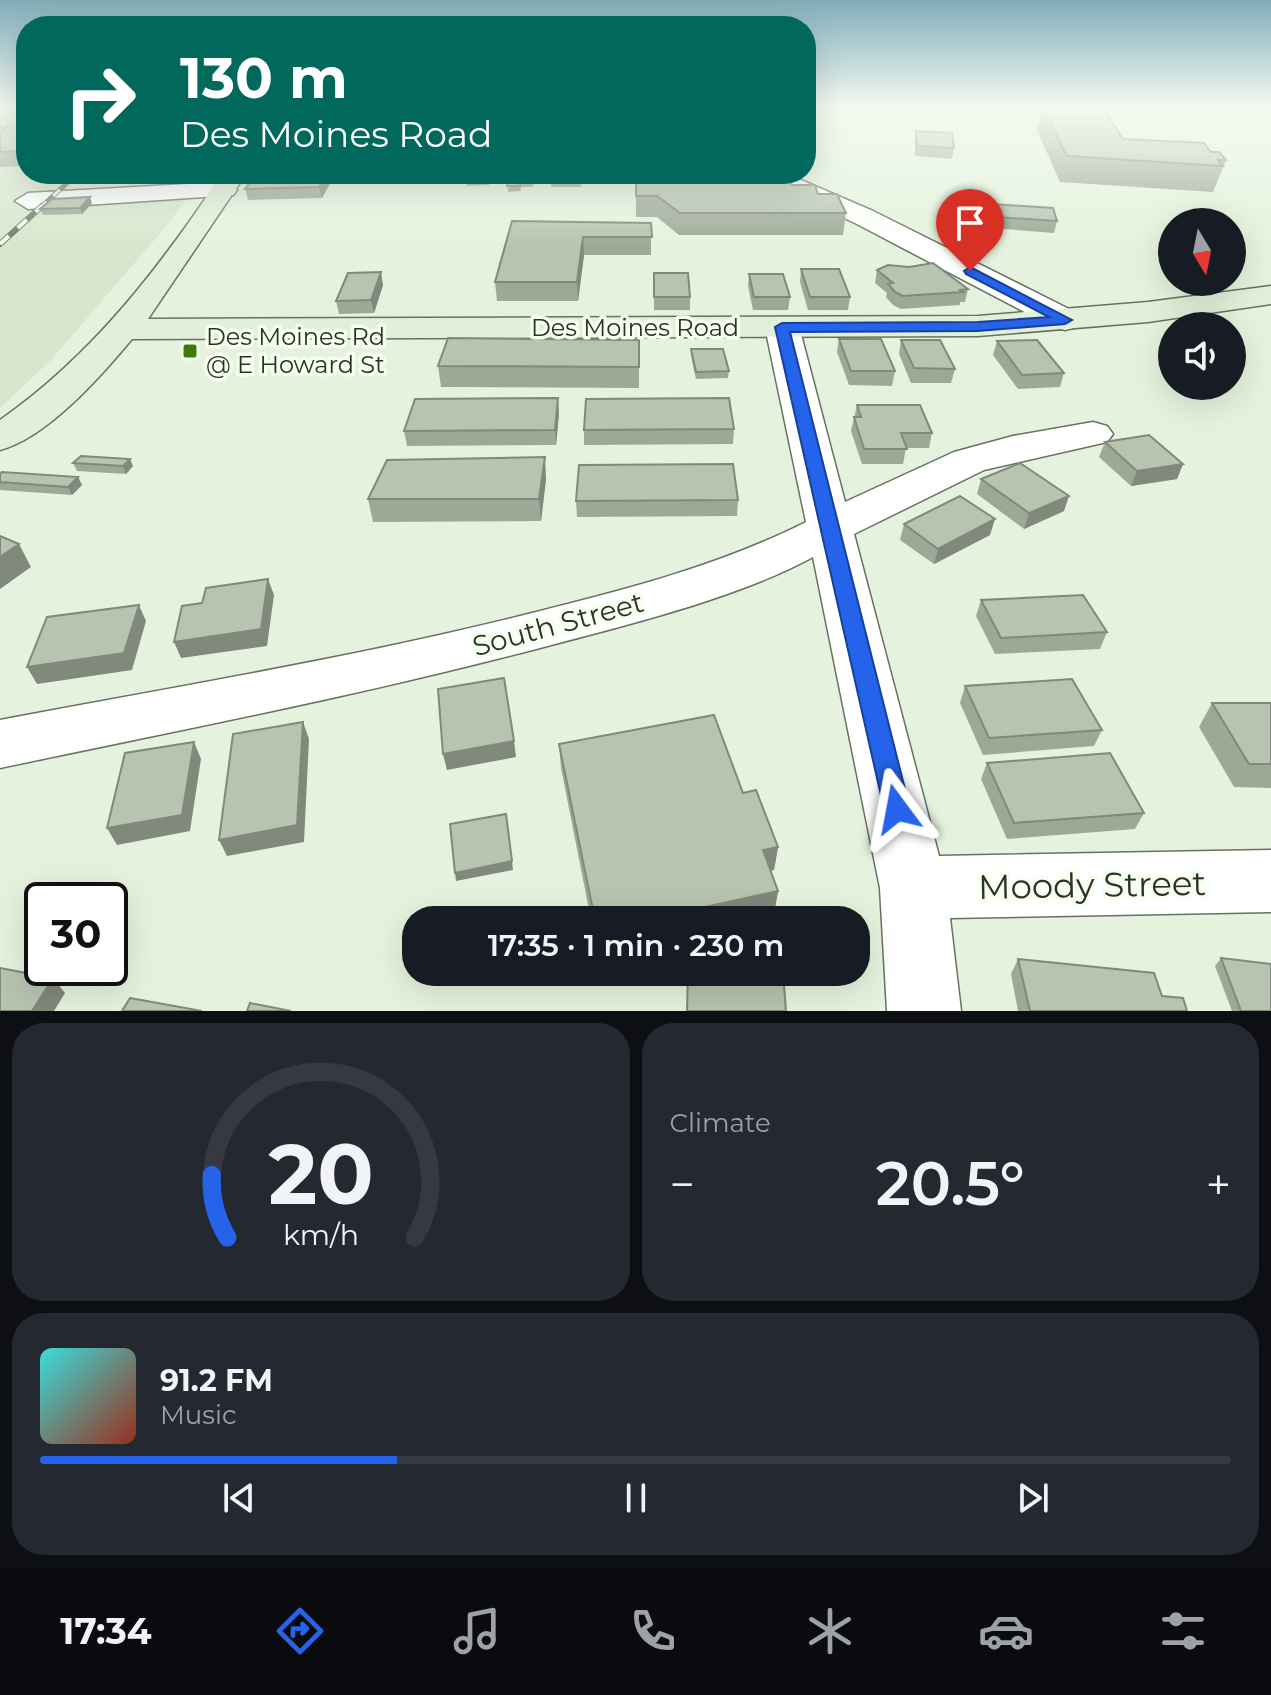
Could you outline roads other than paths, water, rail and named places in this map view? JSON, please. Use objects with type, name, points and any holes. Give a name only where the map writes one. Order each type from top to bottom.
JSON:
[{"type":"street","points":[[28,201],[209,184]]},
{"type":"street","points":[[0,438],[89,367],[122,329],[228,184]]},
{"type":"street","points":[[790,184],[864,217],[1065,320]]},
{"type":"street","name":"Des Moines Road","points":[[122,329],[978,326],[1148,312],[1271,295]]},
{"type":"street","points":[[782,327],[913,888],[924,1011]]},
{"type":"street","name":"South Street","points":[[0,744],[407,664],[508,640],[702,583],[772,559],[876,504],[969,461],[1013,448],[1093,434]]},
{"type":"street","name":"Moody Street","points":[[913,888],[1271,881]]},
{"type":"railway","points":[[40,208],[66,184]]},
{"type":"railway","points":[[0,244],[42,206]]},
{"type":"place","name":"Des Moines Rd @ E Howard St","points":[[190,351]]}]
